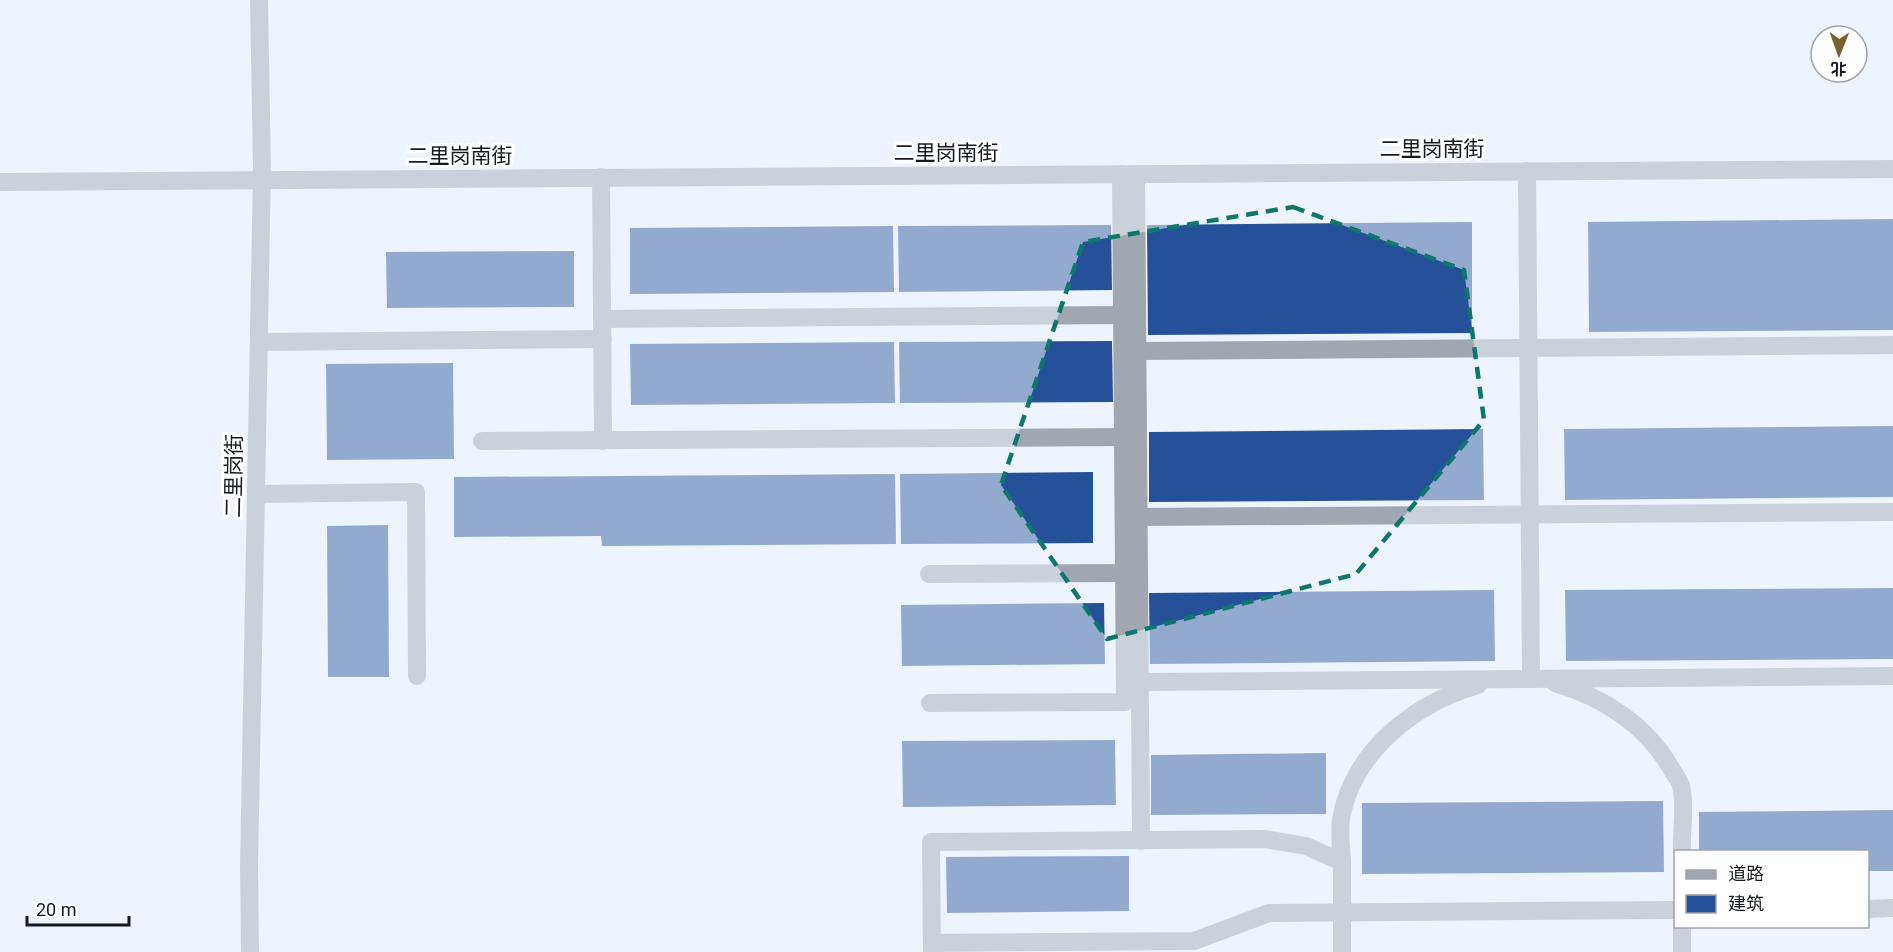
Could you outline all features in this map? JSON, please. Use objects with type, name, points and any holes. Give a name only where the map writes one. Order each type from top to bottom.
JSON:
[{"type":"street","name":"二里岗街","points":[[250,952],[249,866],[262,180],[259,0]]},
{"type":"street","name":"二里岗南街","points":[[0,182],[1893,169]]},
{"type":"street","points":[[1527,171],[1531,679]]},
{"type":"street","points":[[930,703],[1125,702],[1122,315],[1129,174]]},
{"type":"street","points":[[1129,174],[1138,351],[1141,841]]},
{"type":"street","points":[[601,177],[603,441]]},
{"type":"street","points":[[602,319],[1122,315]]},
{"type":"street","points":[[259,342],[603,339]]},
{"type":"street","points":[[1138,351],[1893,345]]},
{"type":"street","points":[[482,441],[1123,437]]},
{"type":"street","points":[[256,494],[416,492],[417,676]]},
{"type":"street","points":[[1139,517],[1893,512]]},
{"type":"street","points":[[929,574],[1124,573]]},
{"type":"street","points":[[1140,682],[1893,676]]},
{"type":"street","points":[[1342,952],[1341,819],[1351,791],[1364,765],[1382,741],[1412,715],[1456,692],[1484,684],[1531,679],[1573,688],[1626,717],[1648,736],[1667,760],[1681,785],[1682,850]]},
{"type":"street","points":[[1342,862],[1324,852],[1286,842],[931,842],[932,947],[1194,941],[1269,913],[1674,910]]},
{"type":"street","points":[[1869,909],[1893,908]]},
{"type":"street","points":[[1682,928],[1682,952]]},
{"type":"highlighted area","points":[[1293,207],[1464,270],[1484,420],[1356,574],[1107,639],[1001,485],[1083,242]]},
{"type":"building","points":[[1893,219],[1893,330],[1589,332],[1588,222]]},
{"type":"building","points":[[1472,222],[1472,333],[1148,335],[1147,225]]},
{"type":"building","points":[[1111,225],[1112,290],[899,292],[898,226]]},
{"type":"building","points":[[893,226],[894,292],[630,294],[630,228]]},
{"type":"building","points":[[574,251],[574,307],[387,308],[386,252]]},
{"type":"building","points":[[1112,341],[1113,402],[900,403],[899,342]]},
{"type":"building","points":[[894,342],[895,403],[631,405],[630,344]]},
{"type":"building","points":[[453,363],[454,459],[327,460],[326,364]]},
{"type":"building","points":[[1893,426],[1893,497],[1565,500],[1564,429]]},
{"type":"building","points":[[1483,429],[1484,500],[1149,502],[1149,432]]},
{"type":"building","points":[[1093,472],[1093,543],[901,544],[900,474]]},
{"type":"building","points":[[895,474],[896,544],[602,546],[601,536],[454,537],[454,477]]},
{"type":"building","points":[[388,525],[389,677],[328,677],[327,526]]},
{"type":"building","points":[[1893,588],[1893,659],[1566,661],[1565,590]]},
{"type":"building","points":[[1494,590],[1495,661],[1150,664],[1149,593]]},
{"type":"building","points":[[1104,603],[1105,664],[902,666],[901,605]]},
{"type":"building","points":[[1115,740],[1116,805],[903,807],[902,741]]},
{"type":"building","points":[[1326,753],[1326,814],[1151,815],[1151,755]]},
{"type":"building","points":[[1663,801],[1664,872],[1362,874],[1362,803]]},
{"type":"building","points":[[1893,810],[1893,871],[1869,871],[1869,850],[1699,850],[1699,812]]},
{"type":"building","points":[[1129,856],[1129,911],[947,913],[946,857]]}]
